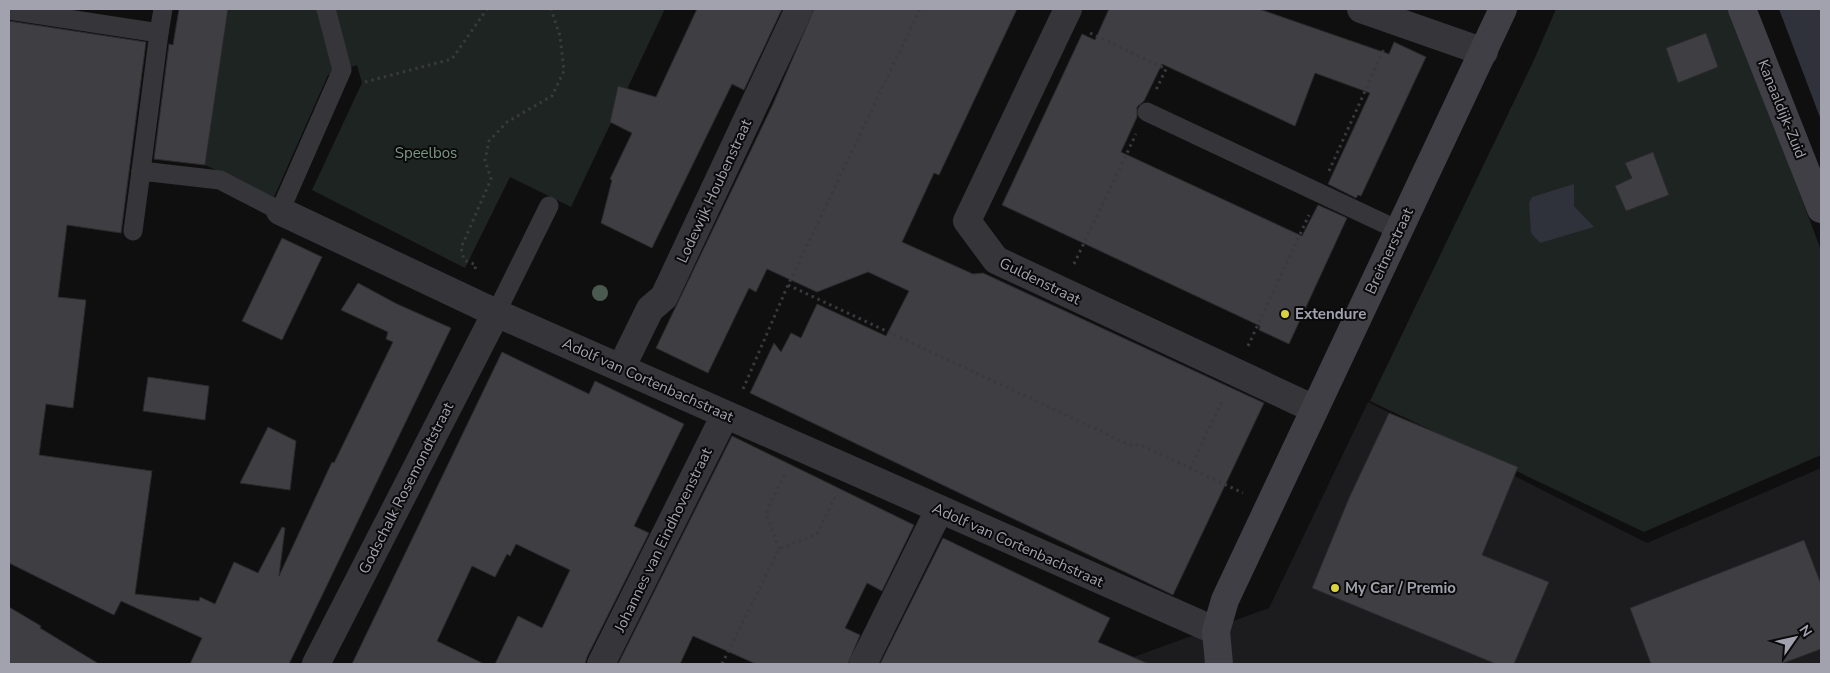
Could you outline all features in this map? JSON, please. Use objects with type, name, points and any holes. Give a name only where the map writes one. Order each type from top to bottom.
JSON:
[{"type":"street","name":"Lodewijk Houbenstraat","points":[[620,368],[650,310],[664,297],[798,9]]},
{"type":"street","points":[[1362,9],[1484,52]]},
{"type":"street","name":"Kanaaldijk-Zuid","points":[[1742,9],[1821,209]]},
{"type":"street","name":"Breitnerstraat","points":[[1216,631],[1225,600],[1398,230],[1484,52],[1499,10]]},
{"type":"street","name":"Guldenstraat","points":[[1065,14],[967,221],[996,260],[1235,374],[1314,409]]},
{"type":"street","name":"Adolf van Cortenbachstraat","points":[[280,211],[496,313],[1216,631]]},
{"type":"street","name":"Godschalk Rosemondtstraat","points":[[316,664],[496,313]]},
{"type":"street","name":"Johannes van Eindhovenstraat","points":[[601,664],[728,416]]},
{"type":"street","points":[[862,664],[939,510]]},
{"type":"street","points":[[1216,631],[1219,664]]},
{"type":"lane","points":[[133,232],[163,9]]},
{"type":"lane","points":[[141,171],[220,180],[280,211],[342,70],[326,9]]},
{"type":"lane","points":[[9,10],[159,33]]},
{"type":"lane","points":[[1147,112],[1398,230]]},
{"type":"lane","points":[[496,313],[549,206]]},
{"type":"path","points":[[334,90],[452,60],[487,9]]},
{"type":"path","points":[[462,297],[476,265],[464,260],[461,248],[491,179],[485,160],[489,141],[507,122],[552,96],[564,71],[560,36],[551,9]]},
{"type":"path","points":[[728,416],[788,285],[920,9]]},
{"type":"path","points":[[1061,291],[1166,69],[1065,14]]},
{"type":"path","points":[[1190,469],[1319,193],[1396,21]]},
{"type":"path","points":[[788,285],[1130,445],[1141,445],[1269,505]]},
{"type":"path","points":[[778,549],[766,513],[798,447]]},
{"type":"path","points":[[722,664],[778,549],[817,534],[849,470]]},
{"type":"shaded area","points":[[1779,9],[1821,9],[1821,120]]},
{"type":"shaded area","points":[[1574,184],[1574,206],[1594,227],[1540,243],[1531,233],[1529,203],[1532,197]]},
{"type":"shaded area","points":[[1368,402],[1647,543],[1821,468],[1821,664],[1114,664],[1269,608]]},
{"type":"green space","name":"Speelbos","points":[[228,9],[665,9],[571,207],[510,177],[465,268],[312,190],[362,83],[357,65],[328,75],[274,197],[205,165]]},
{"type":"green space","points":[[1556,9],[1730,9],[1821,250],[1821,455],[1644,532],[1370,401],[1534,60]]},
{"type":"building","points":[[179,9],[228,9],[205,165],[154,159],[169,44],[173,45]]},
{"type":"building","points":[[697,9],[782,9],[744,90],[732,84],[652,248],[601,223],[612,180],[610,179],[632,133],[610,122],[618,86],[656,97]]},
{"type":"building","points":[[814,9],[1017,9],[939,175],[934,173],[902,242],[973,274],[983,273],[1264,403],[1173,595],[750,393],[774,343],[781,352],[791,333],[801,338],[817,304],[886,336],[909,291],[868,272],[817,292],[767,269],[756,292],[749,288],[708,373],[656,348],[773,104]]},
{"type":"building","points":[[1109,9],[1259,9],[1389,54],[1394,42],[1426,57],[1361,196],[1358,195],[1356,198],[1328,184],[1370,93],[1315,73],[1295,126],[1162,64],[1144,101],[1137,107],[1137,117],[1121,152],[1302,236],[1318,205],[1347,218],[1289,344],[1259,330],[1260,326],[1002,205],[1082,34],[1095,40]]},
{"type":"building","points":[[9,21],[146,42],[121,233],[67,225],[58,297],[86,300],[73,408],[46,404],[39,455],[152,471],[135,594],[199,601],[200,597],[215,604],[234,562],[258,573],[282,527],[285,528],[279,576],[332,462],[334,463],[393,342],[386,339],[388,332],[341,310],[358,283],[397,304],[451,328],[289,664],[190,664],[202,638],[121,601],[114,615],[9,563]]},
{"type":"building","points":[[1706,33],[1718,67],[1678,83],[1666,48]]},
{"type":"building","points":[[1653,152],[1669,195],[1626,211],[1615,186],[1632,178],[1625,163]]},
{"type":"building","points":[[282,238],[322,257],[282,340],[242,321]]},
{"type":"building","points":[[502,352],[589,394],[595,381],[684,424],[634,526],[649,533],[585,664],[495,664],[518,616],[542,628],[570,570],[516,544],[510,556],[507,554],[495,577],[472,566],[437,641],[484,664],[352,664]]},
{"type":"building","points":[[148,377],[209,386],[205,420],[143,411]]},
{"type":"building","points":[[1389,413],[1518,467],[1482,555],[1549,582],[1514,664],[1496,664],[1312,588],[1349,498]]},
{"type":"building","points":[[268,427],[296,441],[290,490],[240,483]]},
{"type":"building","points":[[732,436],[914,525],[882,591],[867,583],[845,628],[860,635],[848,664],[756,664],[693,636],[680,664],[618,664]]},
{"type":"building","points":[[943,538],[1110,618],[1098,642],[1149,664],[880,664]]},
{"type":"building","points":[[1804,540],[1821,584],[1821,649],[1781,664],[1651,664],[1630,608]]},
{"type":"building","points":[[9,607],[41,626],[40,628],[99,664],[9,664]]},
{"type":"place","name":"Extendure","points":[[1285,314]]},
{"type":"place","name":"My Car / Premio","points":[[1335,588]]}]
